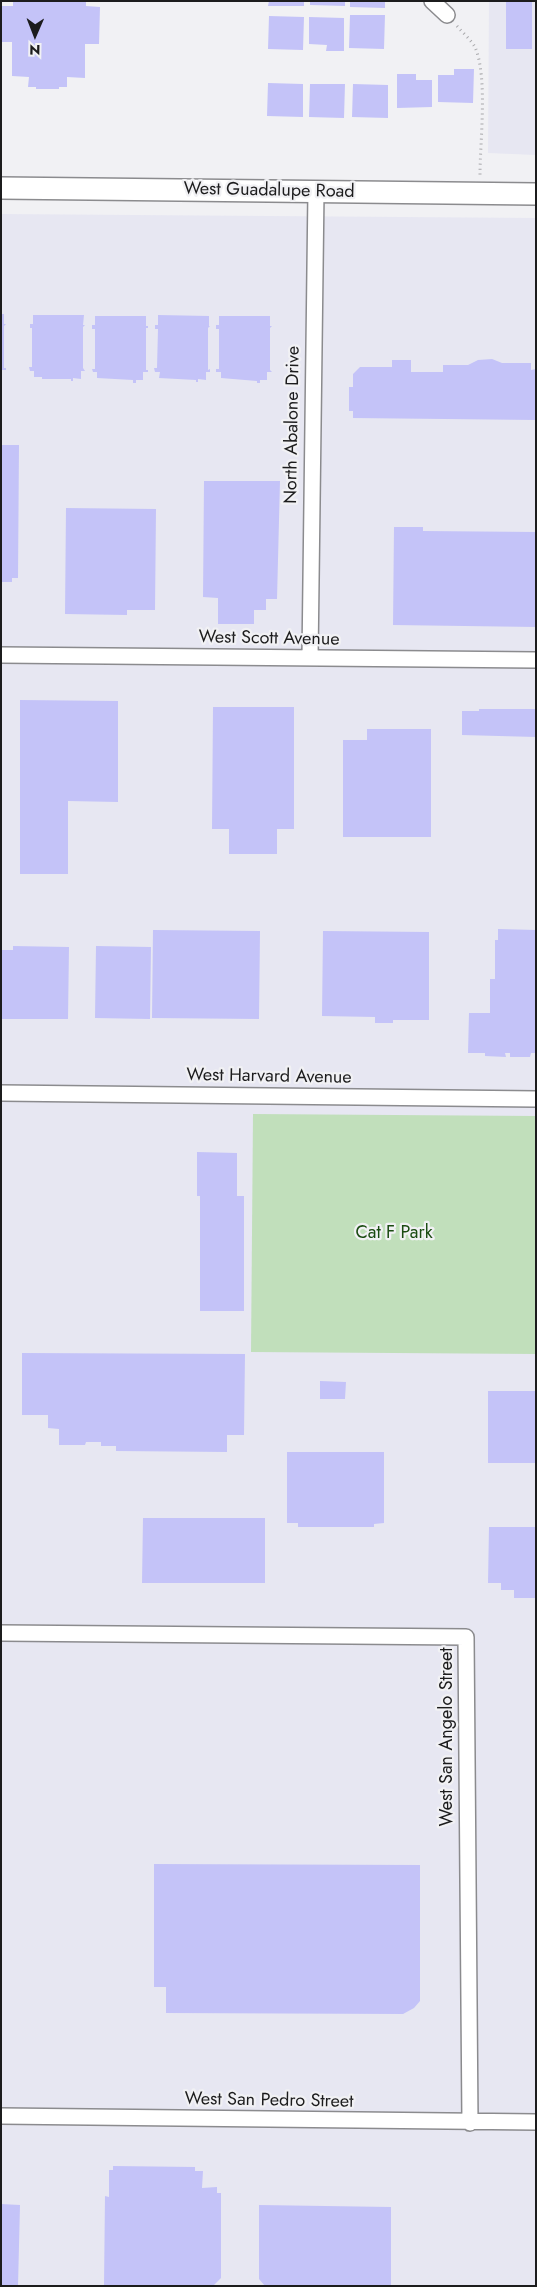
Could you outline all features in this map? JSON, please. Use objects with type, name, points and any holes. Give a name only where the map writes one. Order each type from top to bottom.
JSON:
[{"type":"main road","name":"West Guadalupe Road","points":[[1,188],[536,194]]},
{"type":"street","points":[[432,1],[447,14]]},
{"type":"street","name":"North Abalone Drive","points":[[310,658],[316,191]]},
{"type":"street","name":"West Scott Avenue","points":[[1,655],[536,660]]},
{"type":"street","name":"West Harvard Avenue","points":[[1,1093],[536,1099]]},
{"type":"street","name":"West San Angelo Street","points":[[1,1633],[466,1637],[470,2123]]},
{"type":"street","name":"West San Pedro Street","points":[[1,2116],[470,2123],[536,2122]]},
{"type":"path","points":[[447,14],[474,46],[481,71],[482,134],[479,193]]},
{"type":"shaded area","points":[[489,1],[536,1],[536,155],[488,153]]},
{"type":"shaded area","points":[[1,214],[536,218],[536,2286],[1,2286]]},
{"type":"green space","name":"Cat F Park","points":[[253,1114],[536,1116],[536,1354],[251,1352]]},
{"type":"building","points":[[13,1],[86,1],[86,6],[100,7],[99,44],[85,44],[85,78],[67,77],[67,87],[59,87],[59,89],[36,89],[36,87],[28,87],[29,77],[12,76],[12,42],[1,42],[1,6],[13,6]]},
{"type":"building","points":[[269,1],[304,1],[304,6],[268,6]]},
{"type":"building","points":[[310,1],[345,1],[345,6],[310,5]]},
{"type":"building","points":[[350,1],[385,1],[385,8],[350,7]]},
{"type":"building","points":[[506,1],[532,1],[532,49],[506,49]]},
{"type":"building","points":[[350,15],[385,15],[384,49],[349,48]]},
{"type":"building","points":[[269,16],[304,17],[303,50],[268,49]]},
{"type":"building","points":[[309,17],[344,18],[344,51],[326,51],[327,45],[309,44]]},
{"type":"building","points":[[454,69],[474,69],[473,103],[438,102],[438,75],[454,75]]},
{"type":"building","points":[[397,74],[416,74],[416,80],[432,80],[432,107],[397,108]]},
{"type":"building","points":[[268,83],[303,84],[303,117],[267,116]]},
{"type":"building","points":[[310,84],[345,84],[344,118],[309,117]]},
{"type":"building","points":[[353,84],[388,85],[388,118],[352,117]]},
{"type":"building","points":[[1,314],[4,314],[4,324],[6,324],[4,326],[4,368],[6,370],[1,370]]},
{"type":"building","points":[[33,315],[84,315],[83,368],[85,371],[81,371],[81,379],[73,378],[73,381],[71,381],[71,379],[42,379],[42,377],[34,377],[34,371],[30,371],[29,367],[32,367],[32,328],[30,328],[30,324],[33,324]]},
{"type":"building","points":[[158,315],[209,316],[208,370],[210,369],[210,372],[206,372],[206,380],[198,379],[198,382],[196,382],[196,380],[159,378],[160,372],[155,372],[154,368],[157,368],[158,329],[155,329],[155,325],[158,325]]},
{"type":"building","points":[[95,316],[146,316],[146,326],[148,328],[146,328],[146,370],[148,372],[143,372],[143,380],[136,380],[136,383],[133,383],[133,380],[97,378],[97,372],[93,372],[92,369],[95,369],[95,329],[92,329],[92,325],[95,325]]},
{"type":"building","points":[[219,316],[270,316],[270,326],[272,326],[270,328],[270,370],[272,372],[267,372],[267,380],[260,380],[260,383],[257,383],[257,381],[221,378],[221,372],[216,372],[216,369],[219,369],[219,329],[216,329],[216,325],[219,325]]},
{"type":"building","points":[[492,359],[502,363],[531,363],[531,370],[536,369],[536,420],[353,418],[353,411],[349,411],[349,387],[353,387],[353,374],[360,367],[392,367],[392,360],[411,360],[411,372],[443,372],[443,365],[468,365],[478,360]]},
{"type":"building","points":[[1,445],[19,445],[18,578],[12,578],[12,582],[1,582]]},
{"type":"building","points":[[204,481],[280,481],[277,599],[266,599],[266,610],[254,610],[254,624],[218,624],[218,598],[203,597]]},
{"type":"building","points":[[66,508],[156,509],[155,610],[127,610],[127,615],[65,614]]},
{"type":"building","points":[[394,527],[423,527],[423,531],[536,532],[536,627],[393,625]]},
{"type":"building","points":[[20,700],[118,701],[118,802],[68,801],[68,874],[20,874]]},
{"type":"building","points":[[213,707],[294,707],[294,829],[277,829],[277,854],[229,854],[229,829],[212,829]]},
{"type":"building","points":[[479,709],[536,709],[536,737],[462,735],[462,711],[479,711]]},
{"type":"building","points":[[367,729],[431,729],[431,837],[343,837],[343,740],[367,740]]},
{"type":"building","points":[[498,929],[536,930],[536,1053],[531,1053],[530,1057],[510,1057],[510,1053],[505,1053],[506,1057],[485,1056],[485,1053],[468,1053],[469,1013],[490,1013],[490,979],[495,979],[495,940],[498,940]]},
{"type":"building","points":[[153,930],[260,931],[259,1019],[152,1018]]},
{"type":"building","points":[[323,931],[429,932],[429,1020],[393,1020],[393,1023],[375,1023],[375,1017],[322,1016]]},
{"type":"building","points":[[13,946],[69,947],[68,1019],[1,1019],[1,950],[13,950]]},
{"type":"building","points":[[96,946],[151,947],[150,1019],[95,1018]]},
{"type":"building","points":[[197,1152],[237,1153],[237,1196],[244,1196],[244,1311],[200,1311],[200,1196],[197,1196]]},
{"type":"building","points":[[22,1353],[245,1354],[244,1435],[227,1435],[227,1452],[116,1451],[116,1446],[101,1446],[101,1442],[86,1442],[85,1445],[59,1445],[59,1429],[48,1428],[48,1415],[22,1415]]},
{"type":"building","points":[[320,1381],[346,1382],[345,1399],[320,1399]]},
{"type":"building","points":[[488,1391],[536,1391],[536,1463],[488,1463]]},
{"type":"building","points":[[287,1452],[384,1452],[384,1523],[374,1524],[374,1527],[298,1527],[298,1523],[287,1523]]},
{"type":"building","points":[[143,1518],[265,1518],[265,1583],[142,1583]]},
{"type":"building","points":[[489,1527],[536,1527],[536,1598],[514,1598],[514,1590],[501,1590],[501,1583],[488,1583]]},
{"type":"building","points":[[154,1864],[420,1865],[420,2001],[414,2008],[403,2014],[166,2013],[166,1987],[154,1987]]},
{"type":"building","points":[[113,2166],[195,2167],[195,2171],[203,2171],[202,2188],[217,2187],[217,2193],[221,2193],[221,2278],[213,2286],[104,2286],[105,2196],[109,2197],[109,2170],[113,2170]]},
{"type":"building","points":[[1,2204],[20,2205],[18,2286],[1,2286]]},
{"type":"building","points":[[259,2205],[391,2207],[391,2286],[265,2286],[259,2279]]}]
